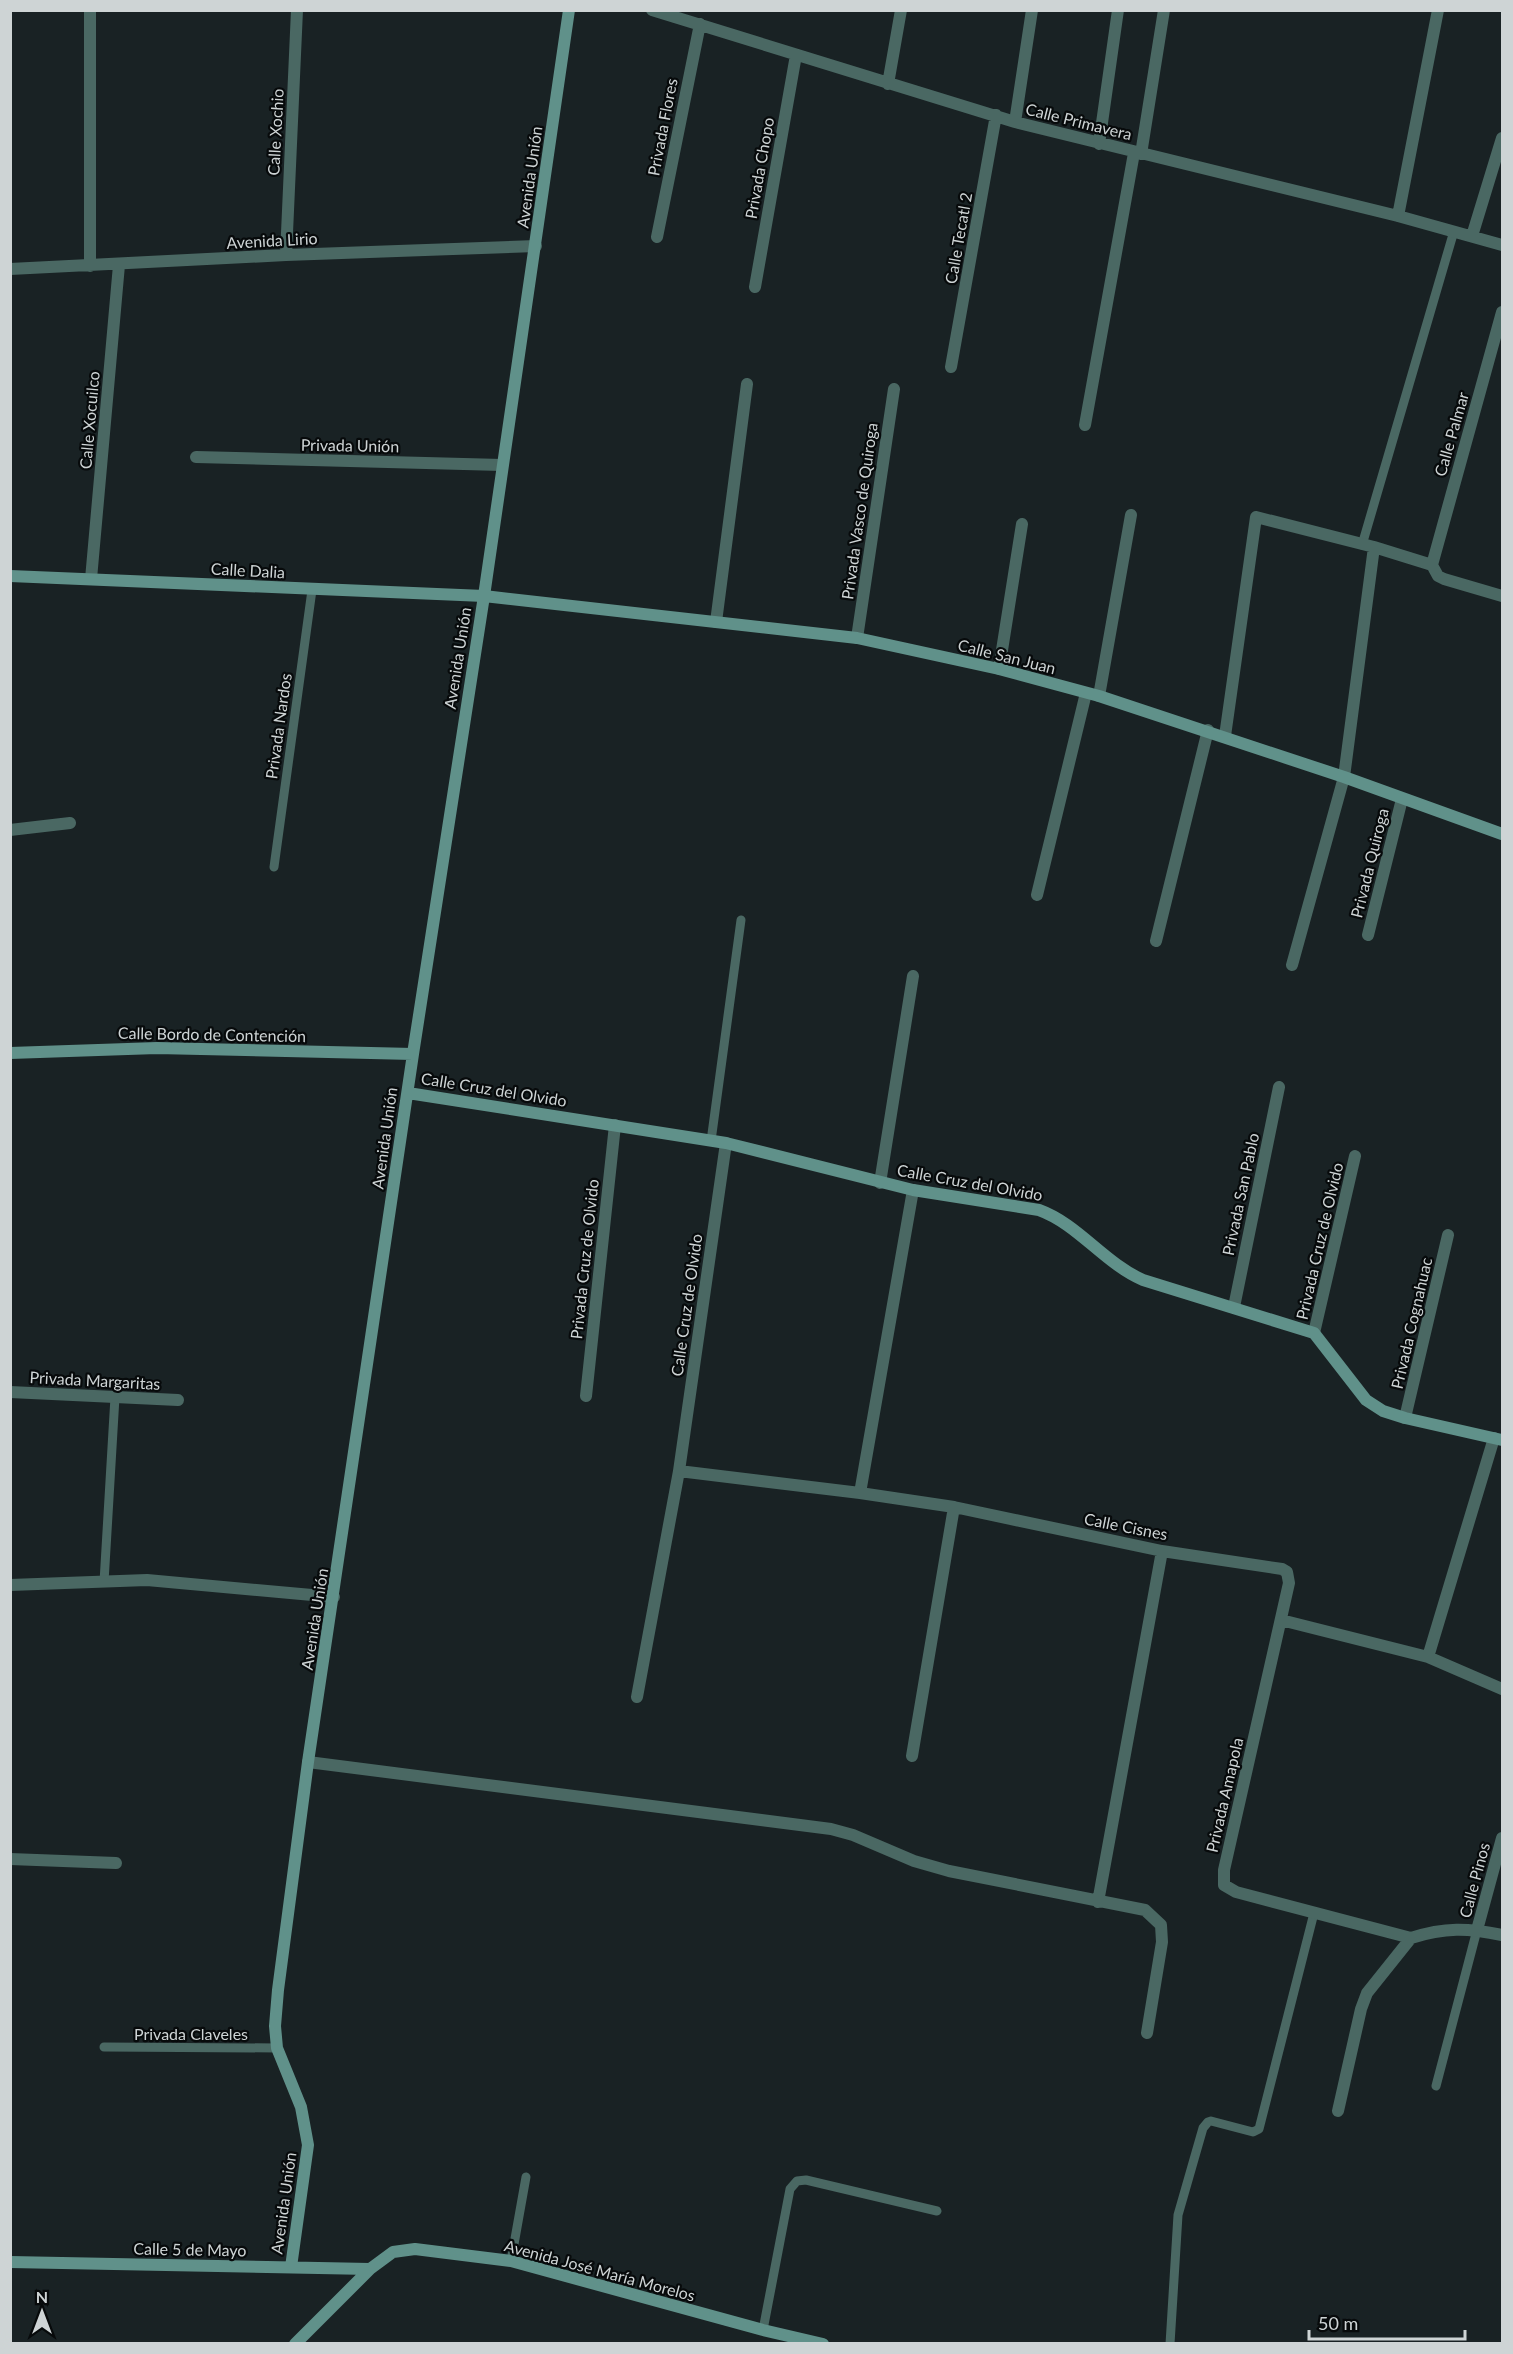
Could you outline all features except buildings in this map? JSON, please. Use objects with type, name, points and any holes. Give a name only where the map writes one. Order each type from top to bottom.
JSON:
[{"type":"street","points":[[90,10],[90,266]]},
{"type":"street","name":"Calle Xochio","points":[[286,255],[297,10]]},
{"type":"street","name":"Avenida Unión","points":[[291,2267],[308,2145],[301,2107],[278,2048],[275,2026],[278,1990],[308,1762],[413,1054],[484,596],[569,10]]},
{"type":"street","name":"Calle Primavera","points":[[652,10],[1015,122],[1398,216],[1503,245]]},
{"type":"street","points":[[888,84],[901,10]]},
{"type":"street","points":[[1015,122],[1032,10]]},
{"type":"street","points":[[1099,144],[1118,10]]},
{"type":"street","points":[[1085,425],[1164,10]]},
{"type":"street","points":[[1398,216],[1438,10]]},
{"type":"street","name":"Privada Flores","points":[[657,237],[700,24]]},
{"type":"street","name":"Privada Chopo","points":[[755,286],[796,55]]},
{"type":"street","name":"Calle Tecatl 2","points":[[951,367],[996,115]]},
{"type":"street","points":[[1472,236],[1503,138]]},
{"type":"street","name":"Avenida Lirio","points":[[10,269],[286,255],[536,246]]},
{"type":"street","name":"Calle Xocuilco","points":[[92,579],[119,265]]},
{"type":"street","name":"Calle Palmar","points":[[1432,565],[1503,312]]},
{"type":"street","points":[[716,622],[747,384]]},
{"type":"street","name":"Privada Vasco de Quiroga","points":[[857,638],[894,388]]},
{"type":"street","name":"Privada Unión","points":[[196,457],[502,465]]},
{"type":"street","points":[[1099,696],[1131,515]]},
{"type":"street","points":[[1225,736],[1256,517],[1432,565],[1438,576],[1444,579],[1503,596]]},
{"type":"street","points":[[999,669],[1022,524]]},
{"type":"street","points":[[1292,965],[1344,777],[1368,546]]},
{"type":"street","name":"Calle Dalia","points":[[10,576],[484,596]]},
{"type":"street","name":"Calle San Juan","points":[[484,596],[857,638],[999,669],[1099,696],[1208,730],[1503,834]]},
{"type":"street","points":[[1037,895],[1086,693]]},
{"type":"street","points":[[1155,941],[1208,730]]},
{"type":"street","name":"Privada Quiroga","points":[[1368,935],[1402,799]]},
{"type":"street","points":[[10,830],[70,823]]},
{"type":"street","points":[[880,1182],[913,976]]},
{"type":"street","name":"Calle Bordo de Contención","points":[[10,1053],[157,1048],[413,1054]]},
{"type":"street","name":"Privada San Pablo","points":[[1234,1307],[1279,1088]]},
{"type":"street","name":"Calle Cruz del Olvido","points":[[408,1093],[726,1143],[913,1190],[1046,1212],[1054,1215],[1124,1272],[1143,1280],[1314,1333]]},
{"type":"street","name":"Privada Cruz de Olvido","points":[[586,1396],[615,1125]]},
{"type":"street","name":"Calle Cruz de Olvido","points":[[637,1698],[679,1471],[726,1143]]},
{"type":"street","name":"Privada Cruz de Olvido","points":[[1314,1333],[1355,1156]]},
{"type":"street","points":[[860,1493],[913,1190]]},
{"type":"street","name":"Privada Cognahuac","points":[[1405,1418],[1448,1234]]},
{"type":"street","points":[[1314,1333],[1366,1400],[1383,1411],[1498,1439],[1428,1657]]},
{"type":"street","name":"Privada Margaritas","points":[[10,1392],[178,1400]]},
{"type":"street","name":"Calle Cisnes","points":[[679,1471],[954,1507],[1162,1551],[1277,1568],[1287,1572],[1289,1583],[1281,1620]]},
{"type":"street","points":[[912,1756],[954,1507]]},
{"type":"street","points":[[1098,1902],[1162,1551]]},
{"type":"street","points":[[10,1585],[147,1580],[334,1596]]},
{"type":"street","points":[[1281,1620],[1428,1657],[1503,1689]]},
{"type":"street","name":"Privada Amapola","points":[[1281,1620],[1223,1878],[1224,1885],[1229,1890],[1411,1938]]},
{"type":"street","points":[[308,1762],[831,1829],[853,1835],[914,1861],[949,1871],[1145,1910],[1161,1926],[1162,1942],[1147,2033]]},
{"type":"street","name":"Calle Pinos","points":[[1478,1930],[1503,1838]]},
{"type":"street","points":[[10,1859],[116,1863]]},
{"type":"street","points":[[1338,2111],[1361,2009],[1367,1993],[1411,1938],[1454,1928],[1503,1935]]},
{"type":"street","name":"Avenida José María Morelos","points":[[295,2343],[370,2269],[393,2252],[415,2249],[511,2261],[763,2330],[823,2343]]},
{"type":"street","name":"Calle 5 de Mayo","points":[[10,2262],[370,2269]]},
{"type":"lane","points":[[1368,546],[1454,231]]},
{"type":"lane","name":"Privada Nardos","points":[[274,867],[312,590]]},
{"type":"lane","points":[[711,1141],[741,920]]},
{"type":"lane","points":[[104,1582],[116,1397]]},
{"type":"lane","points":[[1170,2343],[1178,2215],[1203,2128],[1208,2122],[1215,2122],[1253,2132],[1259,2129],[1314,1913]]},
{"type":"lane","points":[[1436,2086],[1478,1930]]},
{"type":"lane","name":"Privada Claveles","points":[[104,2047],[278,2048]]},
{"type":"lane","points":[[511,2261],[526,2177]]},
{"type":"lane","points":[[763,2330],[790,2189],[797,2181],[806,2180],[937,2211]]}]
